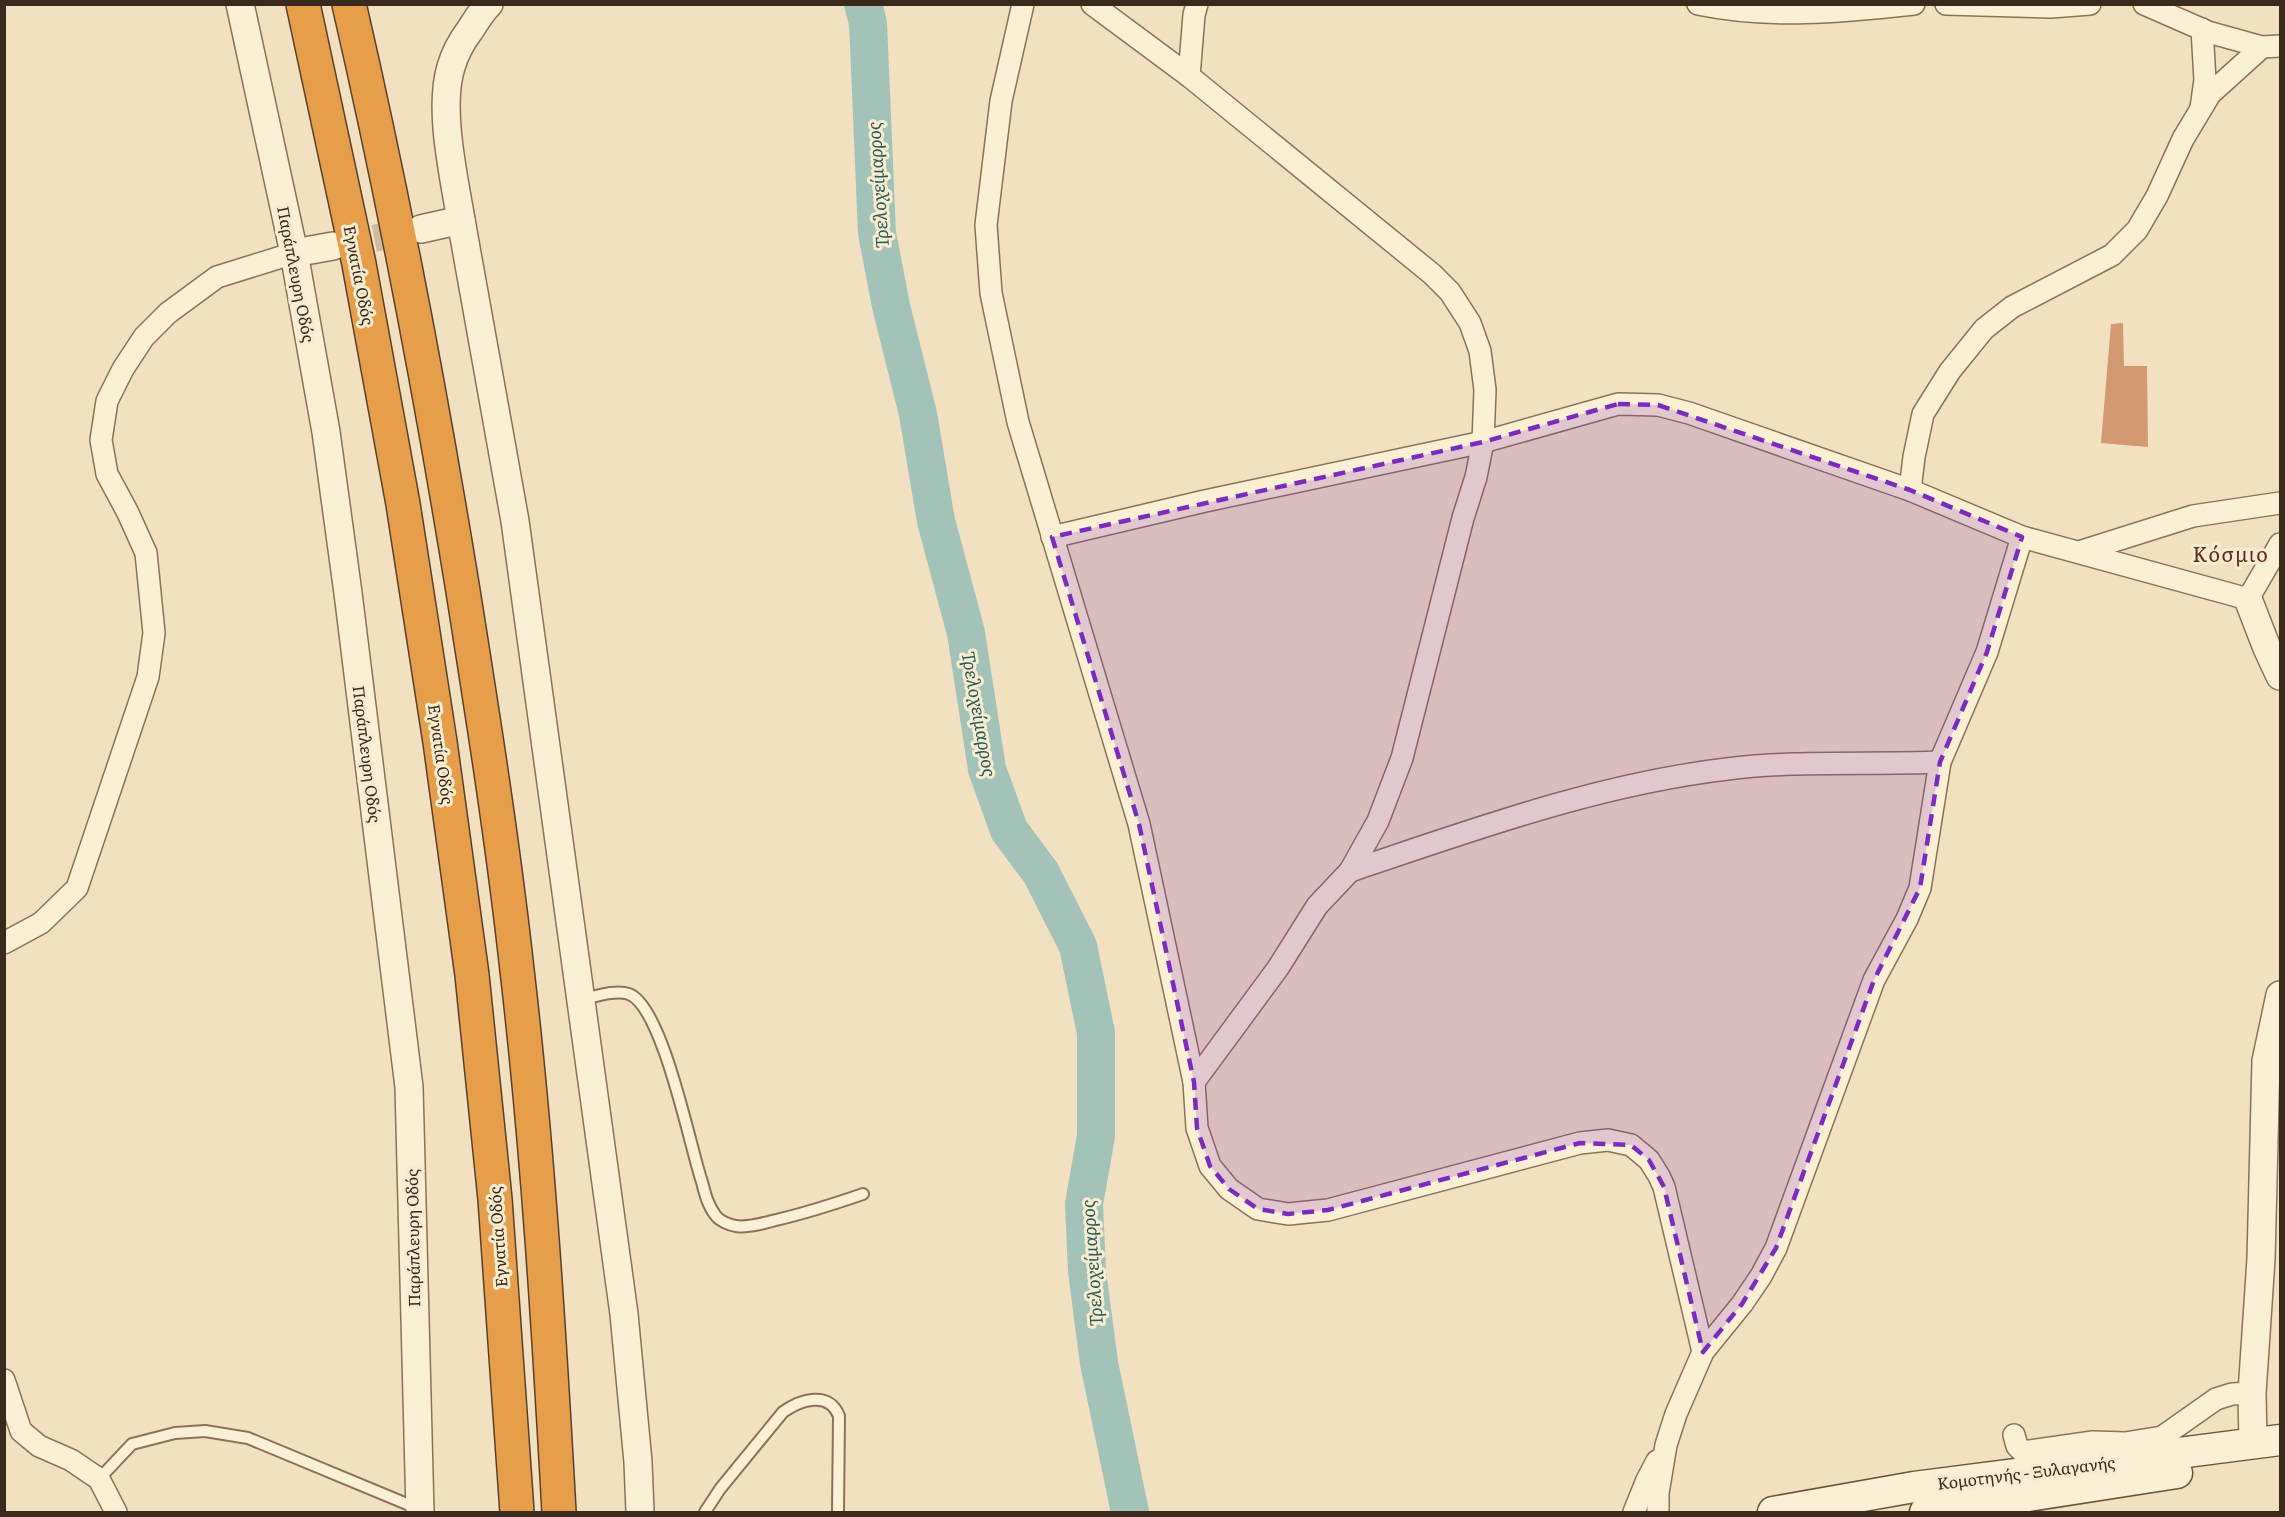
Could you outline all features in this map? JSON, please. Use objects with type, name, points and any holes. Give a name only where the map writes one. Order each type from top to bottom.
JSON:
[{"type":"highway","name":"Εγνατία Οδός","points":[[303,4],[324,94],[372,332],[404,504],[441,742],[472,975],[494,1187],[517,1512]]},
{"type":"highway","points":[[349,4],[403,255],[445,482],[486,734],[517,969],[540,1196],[559,1512]]},
{"type":"main road","name":"Κομοτηνής - Ξυλαγανής","points":[[1773,1512],[2163,1446],[2267,1442]]},
{"type":"main road","name":"Κομοτηνής - Ξυλαγανής","points":[[1926,1512],[2167,1474],[2280,1460]]},
{"type":"street","name":"Παράπλευρη Οδός","points":[[240,4],[294,253],[326,432],[347,582],[409,1088],[419,1511]]},
{"type":"street","points":[[1023,4],[1001,101],[986,225],[991,293],[1018,422],[1139,824],[1194,1082],[1197,1128],[1210,1166],[1228,1189],[1258,1209],[1288,1214],[1328,1210],[1581,1143],[1608,1140],[1631,1144],[1649,1160],[1664,1187],[1702,1352]]},
{"type":"street","points":[[1092,4],[1189,76],[1432,274],[1450,292],[1470,322],[1480,351],[1485,390],[1483,442],[1476,477],[1463,518],[1402,758],[1378,821],[1350,871],[1317,906],[1278,968],[1194,1082]]},
{"type":"street","points":[[1189,76],[1190,43],[1197,4]]},
{"type":"street","points":[[1698,4],[1719,9],[1826,13],[1914,4]]},
{"type":"street","points":[[1946,4],[2051,7],[2090,4]]},
{"type":"street","points":[[2144,4],[2202,29],[2271,46]]},
{"type":"street","points":[[484,6],[459,45],[450,69],[446,95],[451,150],[461,220],[514,521],[624,1314],[638,1462],[640,1512]]},
{"type":"street","points":[[2201,109],[2205,59],[2202,29]]},
{"type":"street","points":[[1910,490],[1923,414],[1950,371],[1984,329],[2012,307],[2112,255],[2137,230],[2157,196],[2183,139],[2210,94],[2271,46]]},
{"type":"street","points":[[422,229],[461,220]]},
{"type":"street","points":[[4,943],[41,923],[77,888],[148,677],[154,633],[146,553],[107,474],[102,440],[107,401],[123,369],[144,336],[168,313],[217,278],[294,253],[333,246]]},
{"type":"street","points":[[1052,537],[1205,501],[1483,442],[1618,404],[1658,405],[1689,413],[1910,490],[2022,537],[2248,598]]},
{"type":"street","points":[[2079,552],[2193,516],[2280,503]]},
{"type":"street","points":[[1658,1512],[1658,1493],[1666,1445],[1676,1414],[1702,1352],[1742,1304],[1776,1248],[1874,980],[1907,919],[1920,888],[1940,762],[1987,652],[2022,537]]},
{"type":"street","points":[[2248,598],[2280,544]]},
{"type":"street","points":[[2248,598],[2280,676]]},
{"type":"street","points":[[1350,871],[1508,819],[1631,786],[1727,769],[1812,763],[1867,765],[1940,762]]},
{"type":"street","points":[[2267,1442],[2252,1393],[2272,1136],[2266,1061],[2280,995]]},
{"type":"street","points":[[4,1380],[21,1431],[39,1446],[71,1460],[99,1479],[116,1512]]},
{"type":"street","points":[[2014,1435],[2017,1446],[2023,1452],[2093,1442],[2163,1446],[2216,1399],[2232,1394],[2252,1393]]},
{"type":"street","points":[[1634,1512],[1647,1480],[1666,1445]]},
{"type":"lane","points":[[580,1000],[612,993],[629,994],[642,1003],[650,1016],[665,1056],[696,1165],[710,1207],[717,1218],[736,1226],[761,1223],[822,1209],[863,1194]]},
{"type":"lane","points":[[705,1512],[720,1489],[783,1412],[794,1404],[811,1399],[827,1402],[837,1410],[839,1416],[838,1512]]},
{"type":"lane","points":[[99,1479],[132,1444],[175,1433],[205,1431],[248,1438],[419,1511]]},
{"type":"highlighted area","points":[[1618,404],[1658,405],[1910,490],[2022,537],[1987,652],[1940,762],[1920,888],[1874,980],[1776,1248],[1742,1304],[1703,1352],[1664,1187],[1649,1160],[1631,1145],[1580,1143],[1328,1210],[1288,1214],[1258,1209],[1229,1189],[1210,1166],[1197,1128],[1194,1082],[1139,824],[1052,537],[1483,442]]},
{"type":"building","points":[[2123,323],[2124,366],[2147,366],[2148,447],[2101,443],[2111,324]]},
{"type":"waterway","name":"Τρελοχείμαρρος","points":[[863,4],[868,23],[877,233],[891,306],[918,414],[936,521],[966,633],[987,769],[1009,830],[1041,873],[1078,946],[1096,1033],[1096,1136],[1084,1204],[1087,1271],[1099,1363],[1130,1512]]},
{"type":"tunnel","points":[[334,246],[417,230]]},
{"type":"district","name":"Κόσμιο","points":[[2231,553]]}]
